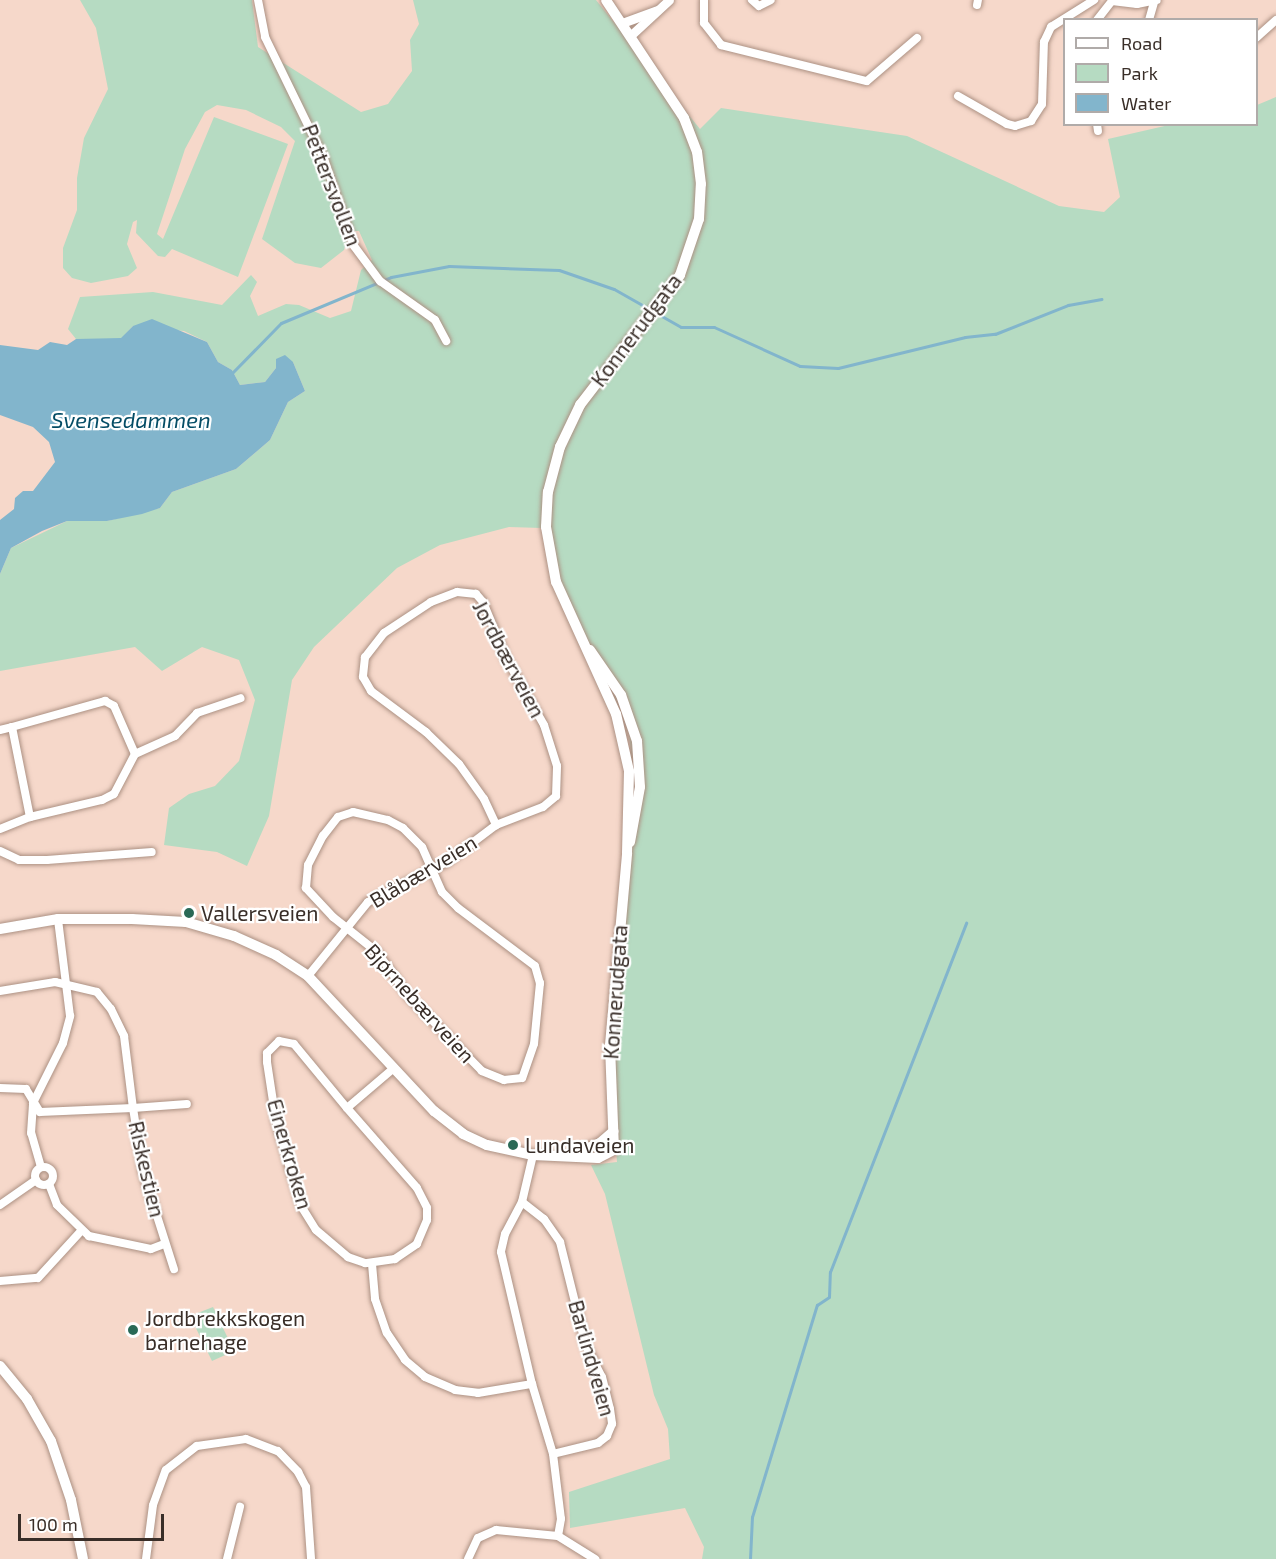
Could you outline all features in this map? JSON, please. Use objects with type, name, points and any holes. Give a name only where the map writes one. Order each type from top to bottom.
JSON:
[{"type":"main road","name":"Konnerudgata","points":[[533,1155],[571,1155],[600,1143],[614,1131],[610,1045],[627,853],[629,771],[624,743],[616,714],[560,597],[551,564],[547,508],[553,471],[566,432],[602,375],[663,300],[680,275],[696,233],[700,170],[684,118],[606,0]]},
{"type":"main road","points":[[0,929],[58,919],[141,919],[203,926],[254,944],[308,976],[434,1111],[463,1134],[487,1145],[533,1155]]},
{"type":"main road","points":[[0,1366],[27,1399],[51,1440],[71,1500],[83,1559]]},
{"type":"street","name":"Pettersvollen","points":[[258,0],[265,37],[323,156],[354,246],[380,281],[435,320],[446,340]]},
{"type":"street","points":[[630,36],[669,0]]},
{"type":"street","points":[[704,0],[704,23],[721,45],[867,81],[917,38]]},
{"type":"street","points":[[752,0],[759,6],[771,0]]},
{"type":"street","points":[[1065,18],[1094,0]]},
{"type":"street","points":[[1098,18],[1109,1],[1156,2],[1150,18]]},
{"type":"street","points":[[622,23],[657,10]]},
{"type":"street","points":[[958,96],[1007,124],[1015,126],[1031,121],[1042,104],[1044,42],[1051,27],[1063,19]]},
{"type":"street","points":[[1258,37],[1276,20]]},
{"type":"street","name":"Jordbærveien","points":[[457,592],[476,594],[483,602],[506,658],[544,725],[557,766],[552,802],[496,825],[484,799],[459,764],[426,732],[372,691],[363,677],[364,657],[384,633],[430,602],[457,592]]},
{"type":"street","points":[[0,829],[30,817],[102,800],[114,794],[135,754],[175,736],[197,713],[241,698]]},
{"type":"street","points":[[0,730],[105,701],[114,706],[135,754]]},
{"type":"street","points":[[12,727],[30,817]]},
{"type":"street","points":[[347,927],[316,902],[305,880],[313,854],[338,817],[361,813],[403,828],[422,847],[431,869]]},
{"type":"street","name":"Blåbærveien","points":[[308,976],[368,902],[461,853],[496,825]]},
{"type":"street","points":[[0,851],[19,860],[152,852]]},
{"type":"street","name":"Bjørnebærveien","points":[[347,927],[377,952],[409,997],[482,1071],[504,1080],[522,1078],[534,1044],[540,974],[524,954],[458,908],[442,892],[431,869]]},
{"type":"street","points":[[58,919],[66,983],[68,1028],[33,1103],[32,1133],[42,1167],[53,1174],[49,1184],[57,1206],[81,1231],[118,1244],[151,1249],[164,1244]]},
{"type":"street","points":[[0,991],[41,983],[66,983],[97,992],[114,1014],[130,1060],[134,1108],[187,1104]]},
{"type":"street","name":"Einerkroken","points":[[279,1041],[294,1044],[347,1108],[417,1188],[427,1208],[427,1220],[417,1244],[395,1258],[372,1264],[348,1257],[328,1243],[302,1208],[276,1121],[267,1062],[272,1046],[279,1041]]},
{"type":"street","points":[[347,1108],[394,1068]]},
{"type":"street","name":"Riskestien","points":[[0,1088],[26,1089],[40,1112],[134,1108],[142,1172],[174,1269]]},
{"type":"street","points":[[533,1155],[522,1202],[505,1234],[501,1252],[532,1384],[553,1454],[561,1519],[558,1536]]},
{"type":"street","points":[[36,1180],[36,1173],[42,1167]]},
{"type":"street","points":[[36,1180],[49,1184]]},
{"type":"street","points":[[0,1205],[36,1180]]},
{"type":"street","name":"Barlindveien","points":[[522,1202],[544,1219],[560,1242],[586,1346],[602,1377],[612,1424],[607,1436],[598,1443],[553,1454]]},
{"type":"street","points":[[0,1281],[38,1278],[81,1231]]},
{"type":"street","points":[[372,1264],[375,1299],[387,1333],[405,1360],[425,1377],[455,1390],[478,1393],[532,1384]]},
{"type":"street","points":[[146,1559],[153,1505],[166,1470],[197,1446],[238,1439],[278,1451],[298,1472],[306,1487],[312,1529],[311,1559]]},
{"type":"street","points":[[227,1559],[240,1507]]},
{"type":"street","points":[[468,1559],[478,1539],[487,1532],[522,1531],[558,1536],[595,1559]]},
{"type":"green space","points":[[80,0],[252,0],[258,47],[361,112],[388,104],[412,71],[410,40],[419,24],[413,0],[596,0],[700,129],[721,108],[907,136],[1059,206],[1104,212],[1120,197],[1108,139],[1165,126],[1258,126],[1258,105],[1276,97],[1276,1559],[702,1559],[704,1547],[685,1508],[570,1528],[569,1492],[670,1459],[668,1429],[654,1395],[605,1194],[591,1165],[617,1162],[609,1075],[635,789],[629,734],[613,695],[577,632],[542,528],[509,527],[440,545],[397,568],[314,647],[292,680],[269,816],[247,866],[217,852],[164,845],[169,808],[189,794],[215,786],[239,761],[255,700],[239,660],[202,647],[162,671],[135,647],[0,671],[0,574],[11,548],[67,521],[107,521],[160,508],[172,492],[236,469],[270,440],[288,402],[305,391],[293,362],[276,368],[265,382],[240,385],[232,370],[218,362],[207,342],[184,331],[133,326],[121,339],[76,339],[68,329],[80,297],[153,292],[222,305],[251,275],[257,282],[250,296],[258,316],[286,304],[299,305],[330,318],[351,311],[361,270],[372,260],[359,231],[351,231],[344,250],[321,268],[295,263],[262,239],[295,141],[281,127],[246,110],[217,105],[205,112],[185,149],[157,234],[163,239],[214,117],[288,144],[238,277],[172,249],[165,257],[158,256],[136,233],[137,220],[133,222],[127,244],[137,268],[128,276],[91,283],[72,278],[63,268],[63,248],[77,210],[77,178],[84,138],[108,89],[96,28]]},
{"type":"green space","points":[[213,1307],[234,1351],[212,1361],[190,1316]]},
{"type":"water","name":"Svensedammen","points":[[152,319],[207,342],[218,362],[232,370],[240,385],[265,382],[276,368],[276,359],[285,355],[293,362],[305,391],[288,402],[270,440],[236,469],[172,492],[160,508],[142,514],[107,521],[67,521],[42,531],[11,548],[0,574],[0,520],[14,509],[15,498],[23,491],[33,491],[55,462],[49,442],[33,427],[0,415],[0,345],[38,350],[50,342],[67,345],[76,339],[121,338],[133,326]]},
{"type":"waterway","points":[[231,374],[281,323],[391,277],[449,266],[559,270],[614,289],[681,327],[714,327],[800,366],[838,368],[965,337],[995,334],[1068,305],[1101,299]]},
{"type":"waterway","points":[[750,1559],[752,1517],[817,1305],[829,1297],[830,1272],[966,923]]},
{"type":"place","name":"Vallersveien","points":[[189,913]]},
{"type":"place","name":"Lundaveien","points":[[513,1145]]},
{"type":"place","name":"Jordbrekkskogen barnehage","points":[[133,1330]]}]
